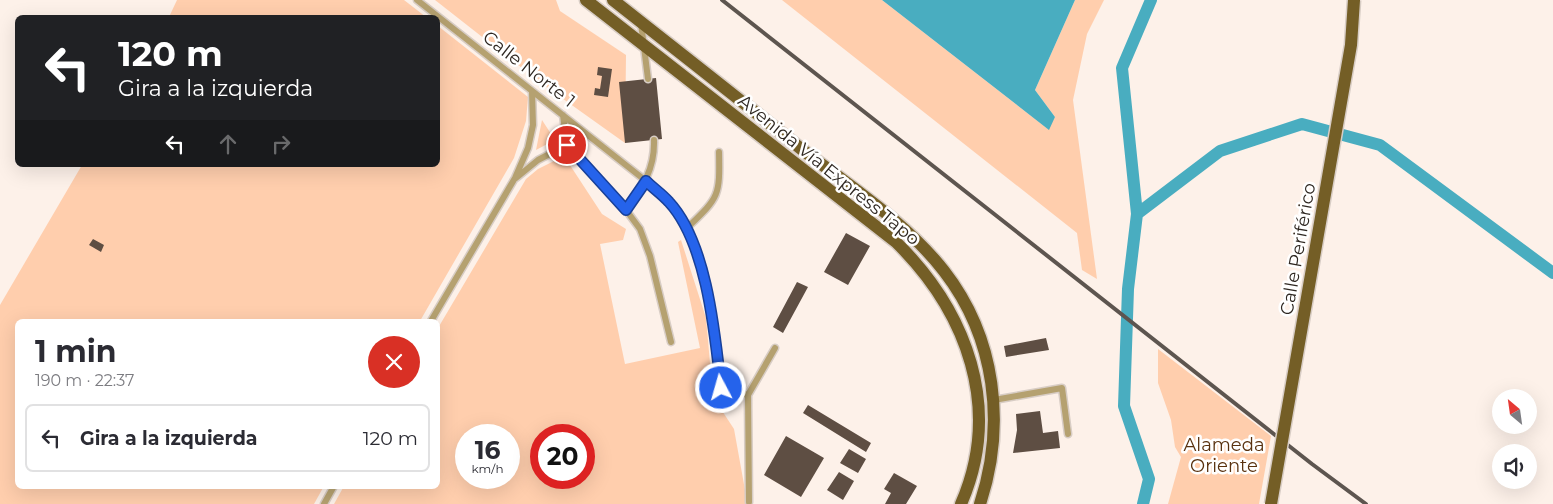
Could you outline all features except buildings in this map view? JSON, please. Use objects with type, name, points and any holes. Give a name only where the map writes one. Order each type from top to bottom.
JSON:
[{"type":"main road","name":"Avenida Vía Express Tapo","points":[[586,0],[896,242],[917,263],[936,288],[959,330],[973,371],[977,395],[980,424],[977,452],[961,504]]},
{"type":"main road","name":"Avenida Vía Express Tapo","points":[[612,0],[898,224],[922,246],[943,270],[960,294],[981,342],[994,400],[994,448],[990,476],[980,504]]},
{"type":"main road","name":"Calle Periférico","points":[[1271,504],[1352,45],[1354,0]]},
{"type":"lane","name":"Calle Norte 1","points":[[417,0],[436,15]]},
{"type":"lane","name":"Calle Norte 1","points":[[440,18],[646,181],[669,202],[686,228],[705,282],[721,388],[748,395]]},
{"type":"lane","points":[[641,23],[648,79]]},
{"type":"lane","points":[[432,319],[515,178],[528,148],[533,125],[532,91]]},
{"type":"lane","points":[[563,115],[567,145],[626,210],[640,229],[650,256],[671,342]]},
{"type":"lane","points":[[626,210],[646,181],[655,156],[654,140]]},
{"type":"lane","points":[[515,178],[538,160],[567,145]]},
{"type":"lane","points":[[686,228],[711,204],[720,187],[720,152]]},
{"type":"lane","points":[[749,502],[748,395],[775,348]]},
{"type":"lane","points":[[994,400],[1062,388],[1068,434]]},
{"type":"lane","points":[[324,504],[332,489]]},
{"type":"green space","points":[[177,0],[404,0],[423,15],[170,15]]},
{"type":"green space","points":[[435,0],[556,0],[560,11],[626,55],[625,143],[545,86]]},
{"type":"green space","points":[[782,0],[882,0],[1048,129],[1055,117],[1035,90],[1075,0],[1104,0],[1087,34],[1073,100],[1097,279],[1082,270],[1077,233]]},
{"type":"green space","points":[[440,28],[528,97],[526,121],[514,158],[421,319],[15,319],[15,489],[322,489],[314,504],[0,504],[0,305],[81,167],[440,167]]},
{"type":"green space","points":[[542,120],[555,140],[536,150]]},
{"type":"green space","points":[[564,156],[602,214],[626,229],[623,240],[600,244],[625,364],[700,348],[678,242],[681,240],[706,318],[713,397],[734,429],[747,501],[752,504],[334,504],[342,489],[440,489],[440,325],[526,179],[538,169]]},
{"type":"green space","name":"Alameda Oriente","points":[[1158,349],[1271,436],[1259,504],[1168,504],[1181,457],[1175,447],[1171,420],[1158,383]]},
{"type":"water","points":[[882,0],[1075,0],[1035,90],[1055,117],[1049,130]]},
{"type":"waterway","points":[[1143,504],[1149,479],[1124,406],[1128,289],[1137,214],[1122,68],[1151,0]]},
{"type":"waterway","points":[[1137,214],[1220,151],[1302,124],[1380,145],[1553,273]]},
{"type":"railway","points":[[722,0],[1312,464],[1366,504]]},
{"type":"route","points":[[567,145],[626,210],[646,181],[677,212],[686,228],[705,282],[717,350],[721,388]]}]
